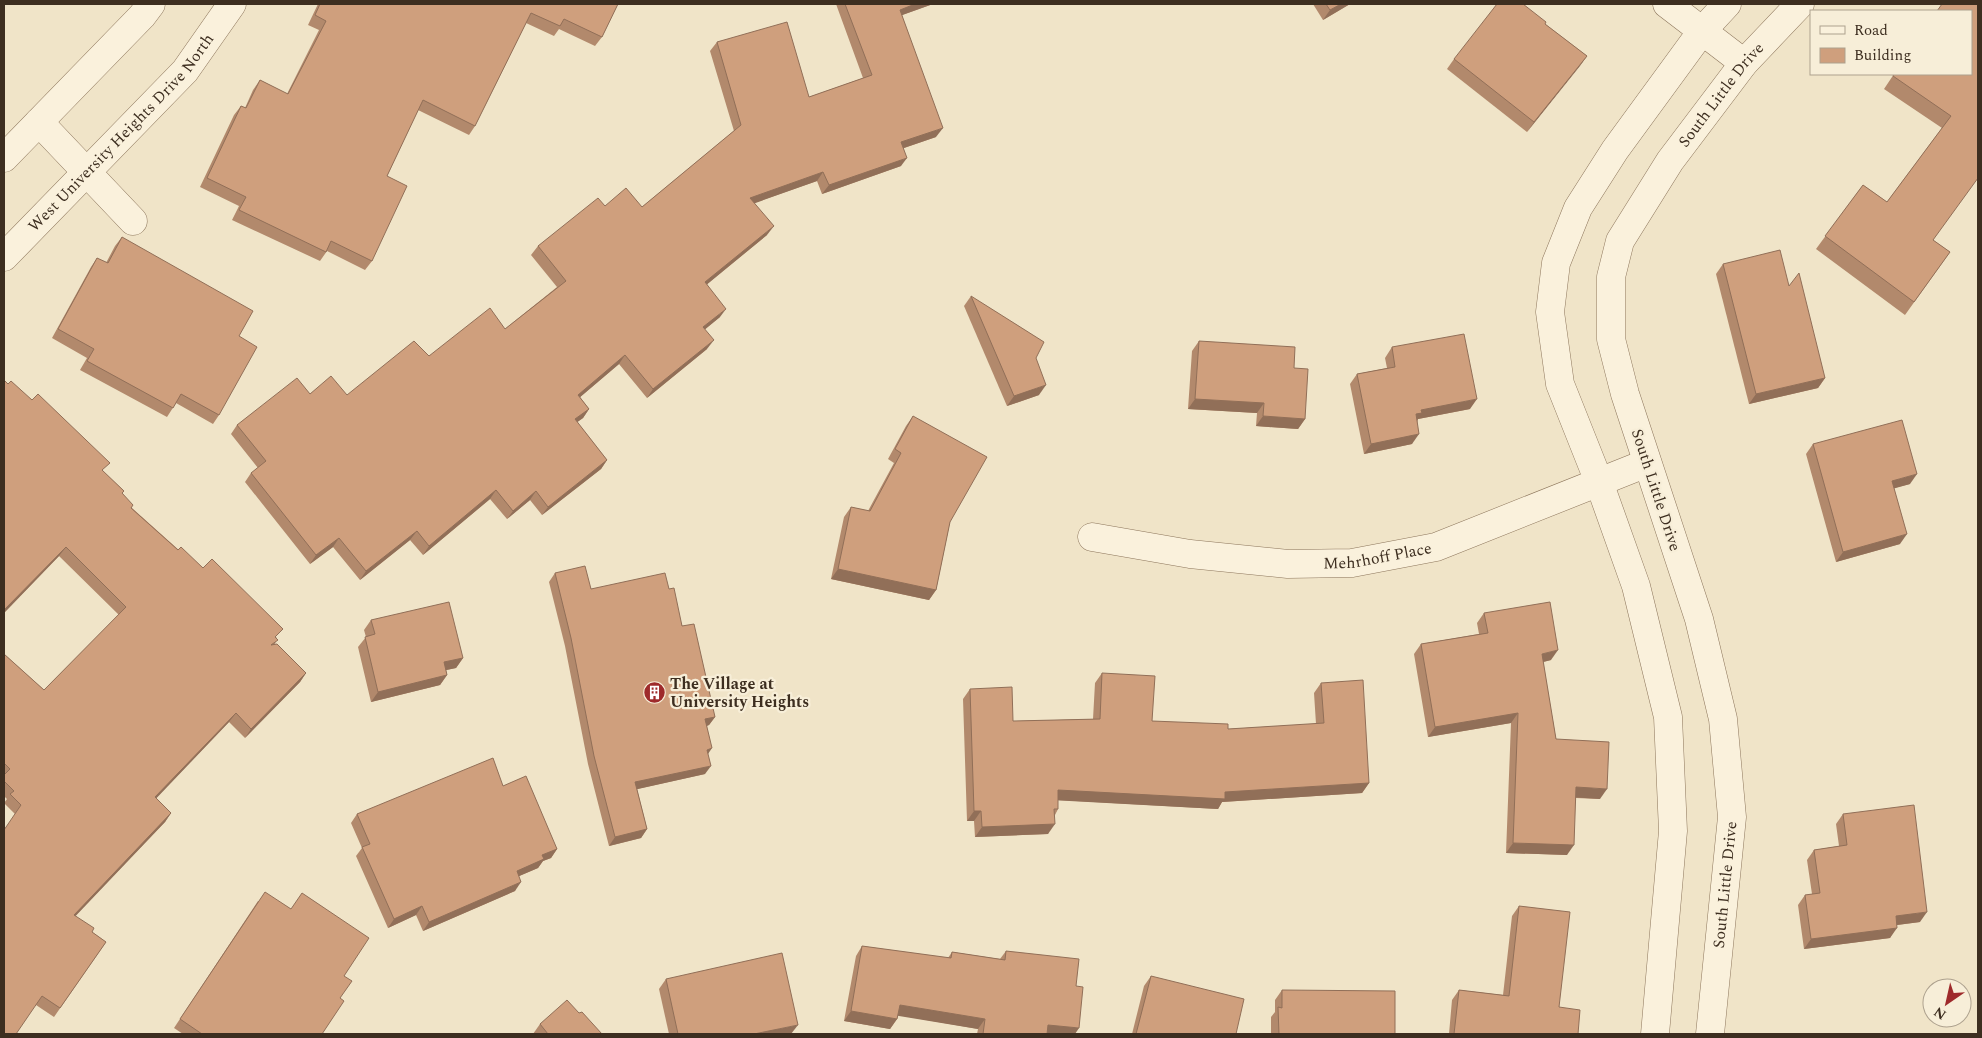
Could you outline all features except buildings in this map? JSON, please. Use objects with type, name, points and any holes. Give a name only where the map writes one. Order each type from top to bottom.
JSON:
[{"type":"street","points":[[4,158],[142,16],[151,4]]},
{"type":"street","name":"West University Heights Drive North","points":[[4,257],[185,71],[232,4]]},
{"type":"street","points":[[1667,4],[1744,63]]},
{"type":"street","points":[[1655,1034],[1673,831],[1668,717],[1655,656],[1636,586],[1600,482],[1560,384],[1550,312],[1556,264],[1578,208],[1615,150],[1702,31],[1726,4]]},
{"type":"street","name":"South Little Drive","points":[[1710,1034],[1732,817],[1722,719],[1699,619],[1625,394],[1611,338],[1611,277],[1620,241],[1670,161],[1744,63],[1800,4]]},
{"type":"street","points":[[39,122],[133,222]]},
{"type":"street","name":"Mehrhoff Place","points":[[1092,537],[1190,554],[1288,564],[1352,563],[1436,547],[1647,463]]},
{"type":"place","name":"The Village at University Heights","points":[[654,693]]}]
